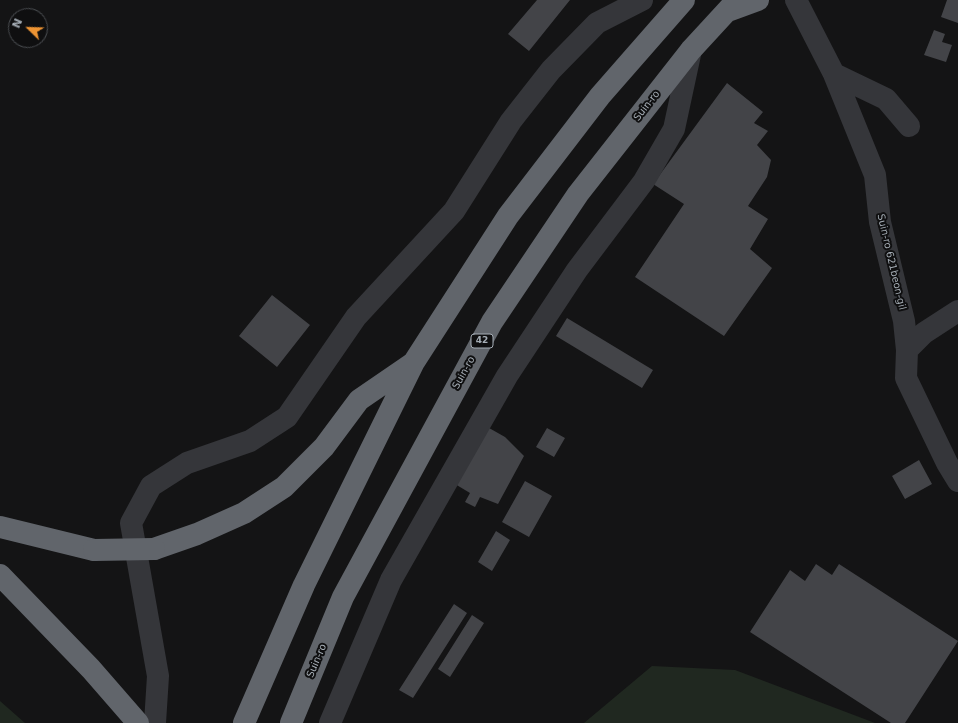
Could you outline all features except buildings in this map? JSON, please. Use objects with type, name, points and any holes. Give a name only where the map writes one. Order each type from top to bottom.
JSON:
[{"type":"highway","points":[[244,723],[304,585],[414,362],[508,216],[600,96],[665,0]]},
{"type":"highway","points":[[600,96],[684,0]]},
{"type":"highway","points":[[733,5],[758,0]]},
{"type":"highway","name":"Suin-ro","points":[[291,723],[343,597],[492,322],[578,194],[691,50],[733,5]]},
{"type":"highway","points":[[0,527],[94,550],[154,549],[197,534],[244,513],[284,487],[324,446],[359,400],[414,362]]},
{"type":"highway","points":[[0,575],[91,669],[138,723]]},
{"type":"street","points":[[155,723],[158,676],[131,523],[151,486],[187,463],[250,441],[287,417],[356,317],[454,211],[511,120],[551,70],[597,23],[642,0]]},
{"type":"street","name":"Suin-ro 621beon-gil","points":[[796,0],[834,74],[875,175],[880,222],[904,321],[907,350],[906,378],[947,464],[958,481]]},
{"type":"street","points":[[330,723],[392,580],[507,376],[577,270],[644,181],[674,129],[691,50]]},
{"type":"street","points":[[834,74],[886,100],[909,126]]},
{"type":"street","points":[[907,350],[924,333],[958,311]]},
{"type":"shaded area","points":[[652,666],[735,670],[875,723],[584,723]]},
{"type":"shaded area","points":[[0,701],[25,723],[0,723]]}]
